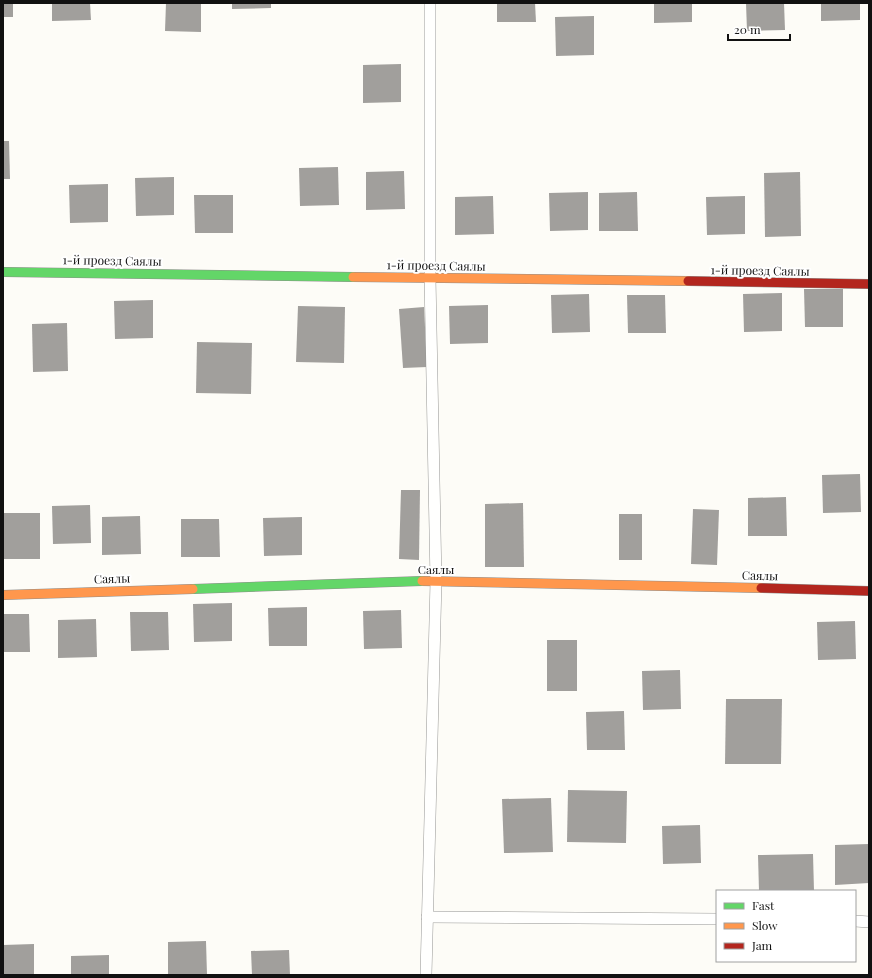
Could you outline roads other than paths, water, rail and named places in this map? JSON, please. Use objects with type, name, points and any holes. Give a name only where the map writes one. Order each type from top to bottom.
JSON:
[{"type":"street","name":"1-й проезд Саялы","points":[[3,272],[869,284]]},
{"type":"street","name":"Саялы","points":[[3,595],[436,581],[869,591]]},
{"type":"lane","points":[[426,975],[436,581],[430,278],[430,3]]},
{"type":"lane","points":[[427,917],[716,919]]},
{"type":"lane","points":[[856,921],[869,922]]}]
